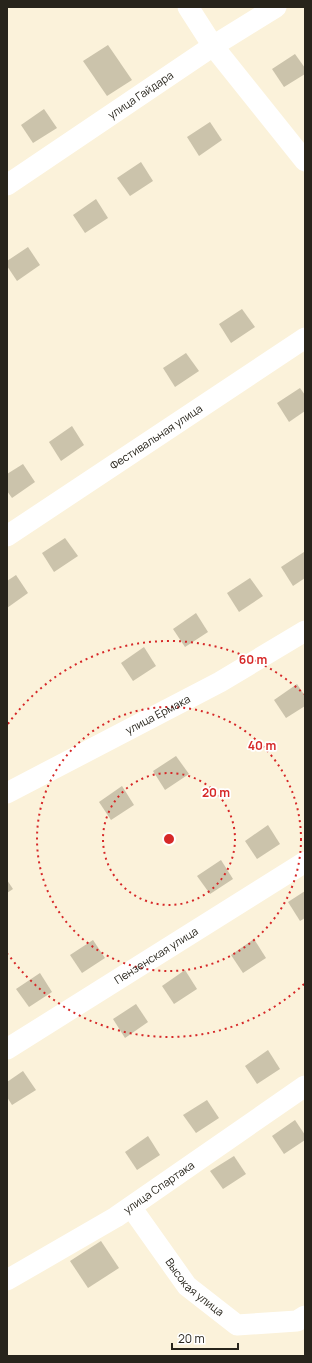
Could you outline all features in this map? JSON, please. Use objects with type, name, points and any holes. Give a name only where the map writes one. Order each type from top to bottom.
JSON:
[{"type":"street","points":[[188,7],[213,46],[305,161]]},
{"type":"street","name":"улица Гайдара","points":[[7,185],[213,46],[276,7]]},
{"type":"street","name":"Фестивальная улица","points":[[7,536],[305,338]]},
{"type":"street","name":"улица Ермака","points":[[7,793],[220,682],[305,631]]},
{"type":"street","name":"Пензенская улица","points":[[7,1049],[305,862]]},
{"type":"street","name":"улица Спартака","points":[[7,1280],[131,1207],[305,1086]]},
{"type":"street","name":"Высокая улица","points":[[131,1207],[187,1286],[237,1325],[297,1321],[305,1316]]},
{"type":"building","points":[[108,45],[132,80],[107,96],[83,61]]},
{"type":"building","points":[[295,54],[305,68],[305,74],[284,87],[272,69]]},
{"type":"building","points":[[44,109],[57,128],[33,143],[21,125]]},
{"type":"building","points":[[210,122],[222,140],[199,156],[187,137]]},
{"type":"building","points":[[141,162],[153,181],[130,196],[117,178]]},
{"type":"building","points":[[96,199],[108,218],[85,233],[73,215]]},
{"type":"building","points":[[28,247],[40,265],[17,281],[7,266],[7,261]]},
{"type":"building","points":[[242,309],[255,327],[231,343],[219,324]]},
{"type":"building","points":[[186,353],[199,371],[175,387],[163,368]]},
{"type":"building","points":[[300,388],[305,395],[305,411],[289,422],[277,403]]},
{"type":"building","points":[[72,426],[84,445],[61,461],[49,442]]},
{"type":"building","points":[[23,464],[35,482],[12,498],[7,491],[7,474]]},
{"type":"building","points":[[65,538],[78,556],[54,572],[42,553]]},
{"type":"building","points":[[304,552],[305,578],[293,586],[281,567]]},
{"type":"building","points":[[16,575],[28,593],[7,608],[7,581]]},
{"type":"building","points":[[250,578],[263,596],[239,612],[227,593]]},
{"type":"building","points":[[196,613],[208,632],[185,647],[173,629]]},
{"type":"building","points":[[144,647],[156,666],[133,681],[121,663]]},
{"type":"building","points":[[297,684],[305,696],[305,706],[286,718],[274,700]]},
{"type":"building","points":[[176,756],[189,774],[165,790],[153,771]]},
{"type":"building","points":[[122,786],[134,805],[111,820],[99,802]]},
{"type":"building","points":[[268,825],[280,844],[257,859],[245,841]]},
{"type":"building","points":[[221,860],[233,879],[210,894],[197,876]]},
{"type":"building","points":[[7,880],[13,889],[7,893]]},
{"type":"building","points":[[305,891],[305,918],[300,921],[288,902]]},
{"type":"building","points":[[254,939],[266,958],[243,973],[231,955]]},
{"type":"building","points":[[93,940],[105,958],[82,973],[70,955]]},
{"type":"building","points":[[185,970],[197,989],[174,1004],[162,986]]},
{"type":"building","points":[[40,973],[52,992],[29,1007],[16,989]]},
{"type":"building","points":[[136,1004],[148,1022],[125,1038],[113,1019]]},
{"type":"building","points":[[268,1050],[280,1069],[257,1084],[245,1066]]},
{"type":"building","points":[[23,1071],[36,1090],[12,1105],[7,1097],[7,1082]]},
{"type":"building","points":[[207,1100],[219,1118],[196,1133],[183,1115]]},
{"type":"building","points":[[295,1120],[305,1135],[305,1140],[284,1154],[272,1136]]},
{"type":"building","points":[[148,1136],[160,1155],[137,1170],[125,1152]]},
{"type":"building","points":[[234,1156],[246,1174],[223,1189],[210,1171]]},
{"type":"building","points":[[101,1241],[119,1268],[88,1288],[70,1261]]}]
